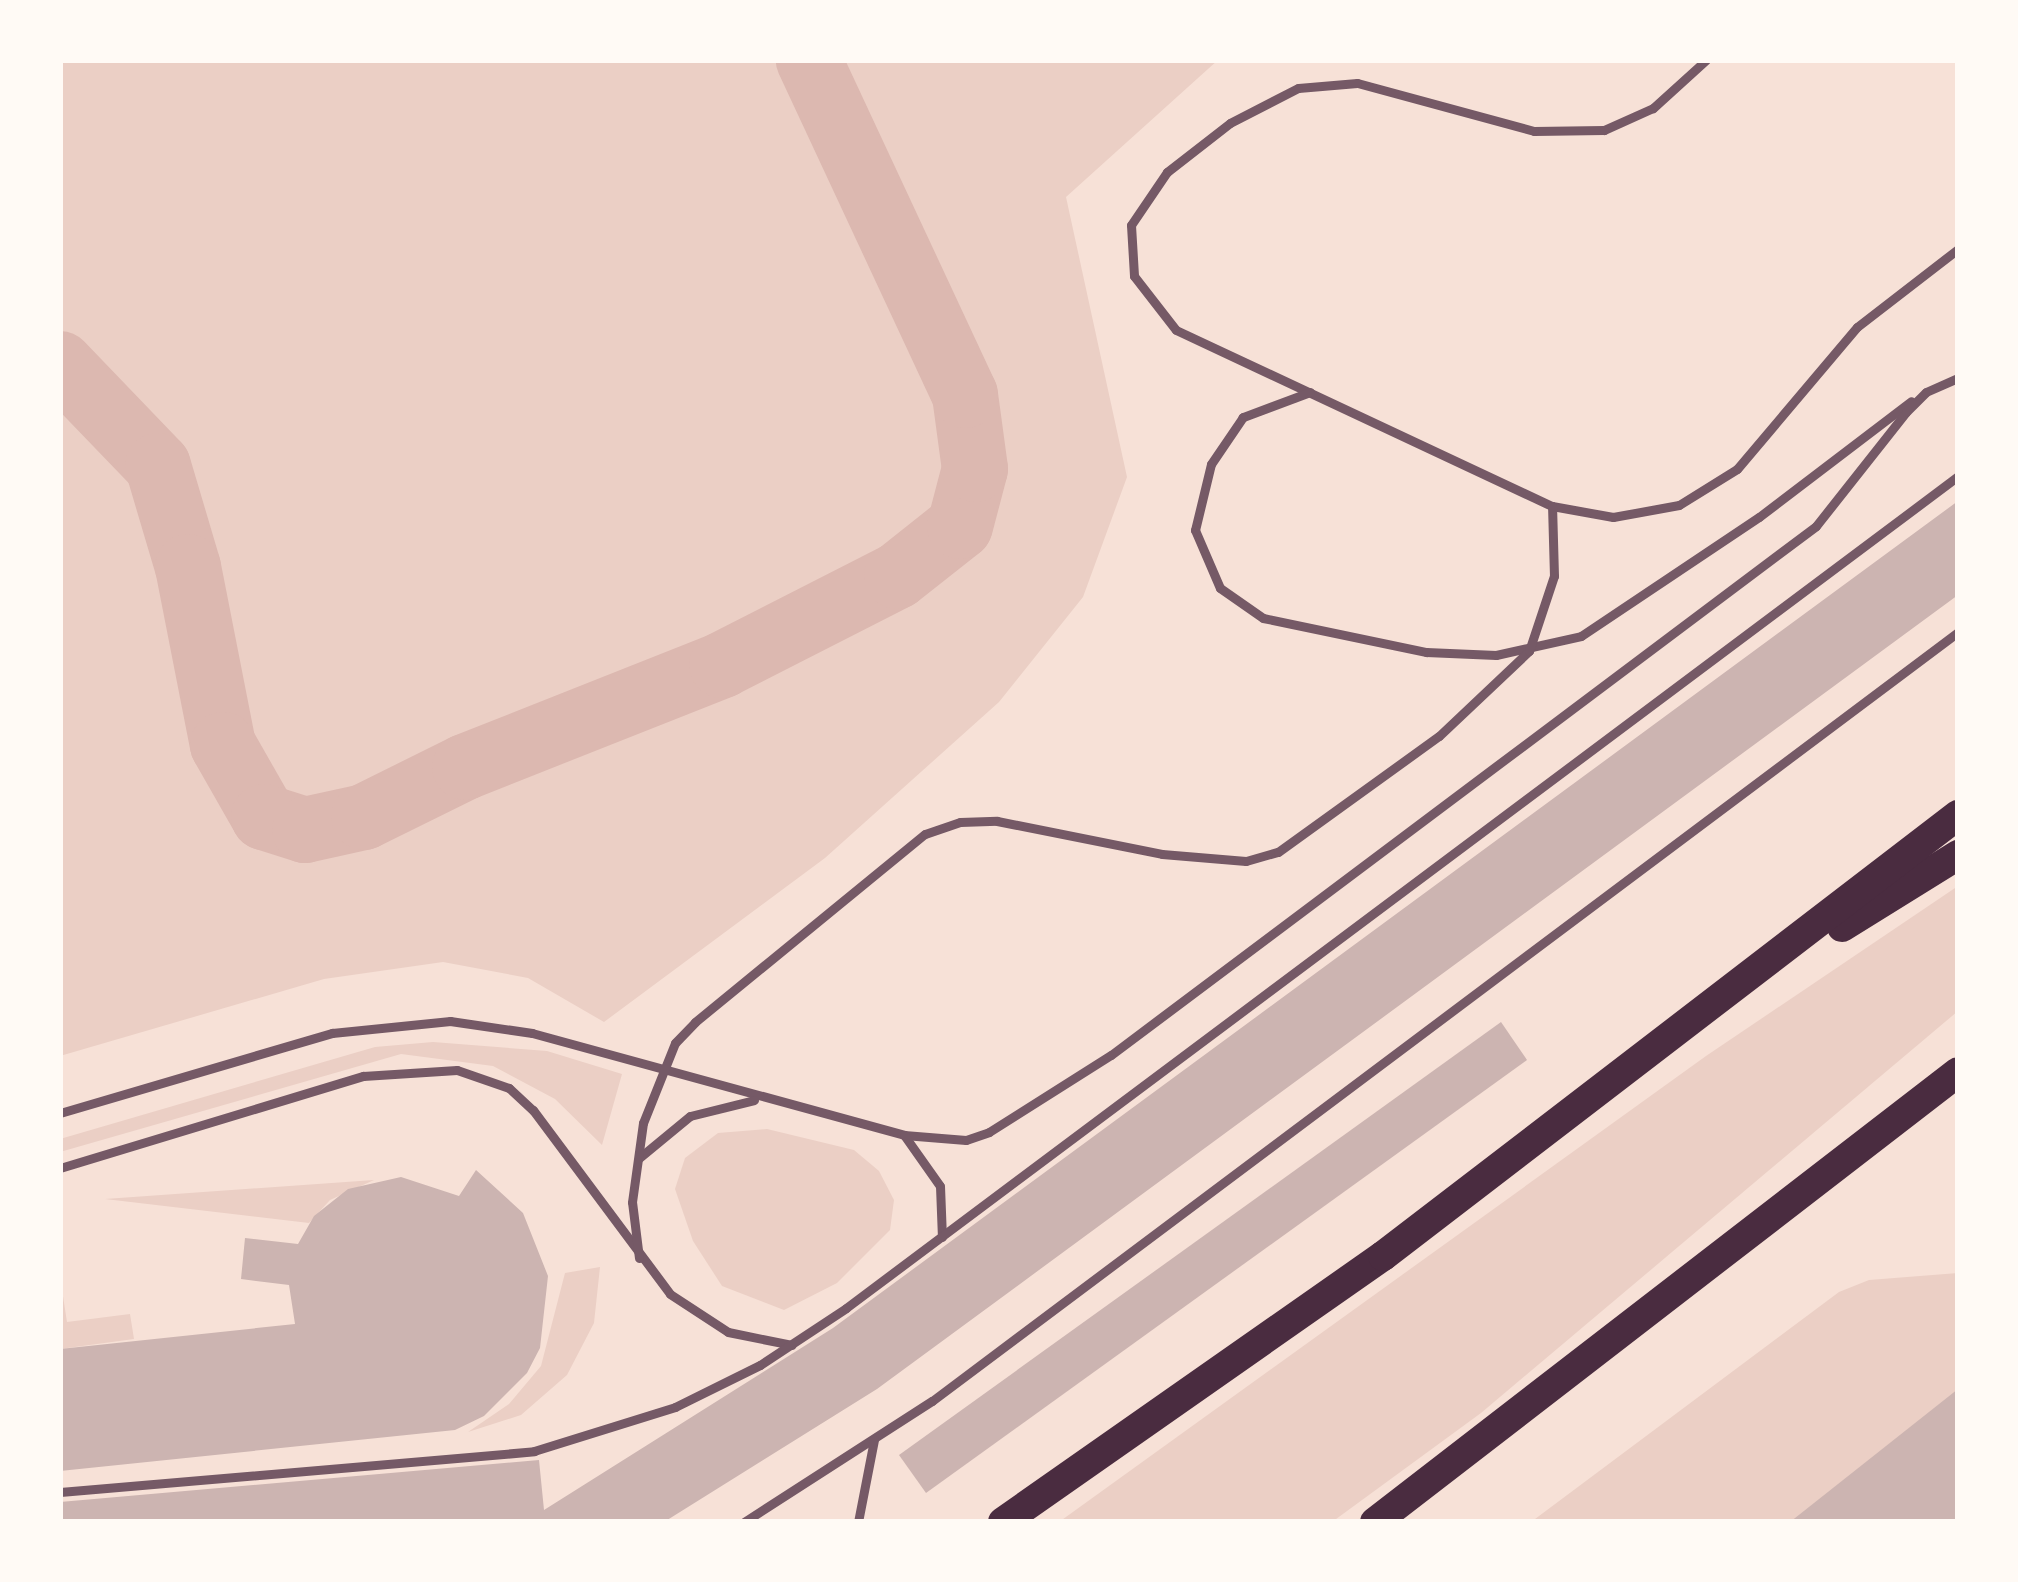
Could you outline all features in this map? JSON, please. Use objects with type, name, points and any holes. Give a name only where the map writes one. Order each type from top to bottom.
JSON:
[{"type":"highway","points":[[1003,1522],[1383,1256],[1710,1010],[1958,815]]},
{"type":"highway","points":[[1710,1010],[1958,855]]},
{"type":"highway","points":[[1376,1522],[1958,1072]]},
{"type":"lane","points":[[1706,60],[1653,108],[1604,130],[1534,131],[1326,81],[1230,123],[1168,172],[1130,225],[1135,276],[1152,307],[1176,330],[1552,506],[1613,517],[1679,505],[1737,469],[1857,327],[1958,249]]},
{"type":"lane","points":[[1310,392],[1243,417],[1211,464],[1195,530],[1220,588],[1263,618],[1308,628],[1426,652],[1529,651],[1581,636],[1926,392],[1958,378]]},
{"type":"lane","points":[[60,1113],[378,1023],[450,1021],[532,1034],[904,1136],[966,1140],[989,1132],[1111,1055],[1816,526],[1926,392]]},
{"type":"lane","points":[[60,1492],[534,1450],[674,1407],[792,1345],[1958,476]]},
{"type":"lane","points":[[639,1258],[636,1162],[662,1071],[695,1022],[925,834],[997,820],[1162,854],[1246,861],[1278,852],[1439,736],[1529,651],[1553,576],[1552,506]]},
{"type":"lane","points":[[744,1522],[874,1440],[1958,632]]},
{"type":"lane","points":[[60,1168],[363,1076],[457,1070],[509,1088],[533,1110],[639,1258],[699,1316],[728,1332],[792,1345]]},
{"type":"lane","points":[[636,1162],[690,1116],[761,1099]]},
{"type":"lane","points":[[904,1136],[940,1186],[942,1237]]},
{"type":"lane","points":[[858,1522],[874,1440]]},
{"type":"shaded area","points":[[60,60],[1218,60],[1066,197],[1127,477],[1083,597],[999,702],[825,858],[604,1022],[528,978],[443,962],[324,979],[60,1056]]},
{"type":"shaded area","points":[[1958,886],[1958,1011],[1481,1413],[1332,1522],[1059,1522],[1706,1056]]},
{"type":"shaded area","points":[[433,1042],[547,1051],[622,1074],[602,1145],[555,1099],[493,1066],[401,1054],[60,1152],[60,1139],[375,1047]]},
{"type":"shaded area","points":[[767,1129],[854,1150],[879,1171],[894,1200],[890,1230],[837,1283],[784,1310],[722,1286],[693,1241],[675,1189],[685,1158],[718,1133]]},
{"type":"shaded area","points":[[374,1180],[330,1200],[309,1223],[105,1199]]},
{"type":"shaded area","points":[[600,1267],[594,1323],[567,1375],[521,1415],[468,1432],[509,1404],[541,1366],[565,1273]]},
{"type":"shaded area","points":[[1958,1273],[1958,1522],[1531,1522],[1839,1292],[1869,1280]]},
{"type":"shaded area","points":[[60,1277],[67,1322],[130,1314],[134,1339],[60,1349]]},
{"type":"building","points":[[1958,501],[1958,595],[877,1389],[664,1522],[60,1522],[60,1502],[539,1460],[544,1510],[833,1328]]},
{"type":"building","points":[[1501,1022],[1527,1060],[926,1493],[899,1455]]},
{"type":"building","points":[[476,1170],[523,1213],[548,1276],[540,1348],[527,1373],[484,1416],[455,1430],[60,1471],[60,1349],[295,1324],[289,1285],[241,1279],[245,1238],[298,1244],[314,1216],[348,1189],[401,1177],[459,1196]]},
{"type":"building","points":[[1958,1389],[1958,1522],[1790,1522]]},
{"type":"waterway","points":[[60,364],[158,466],[188,567],[223,745],[264,817],[305,830],[364,817],[465,767],[722,665],[897,576],[960,526],[975,469],[965,395],[809,60]]}]
